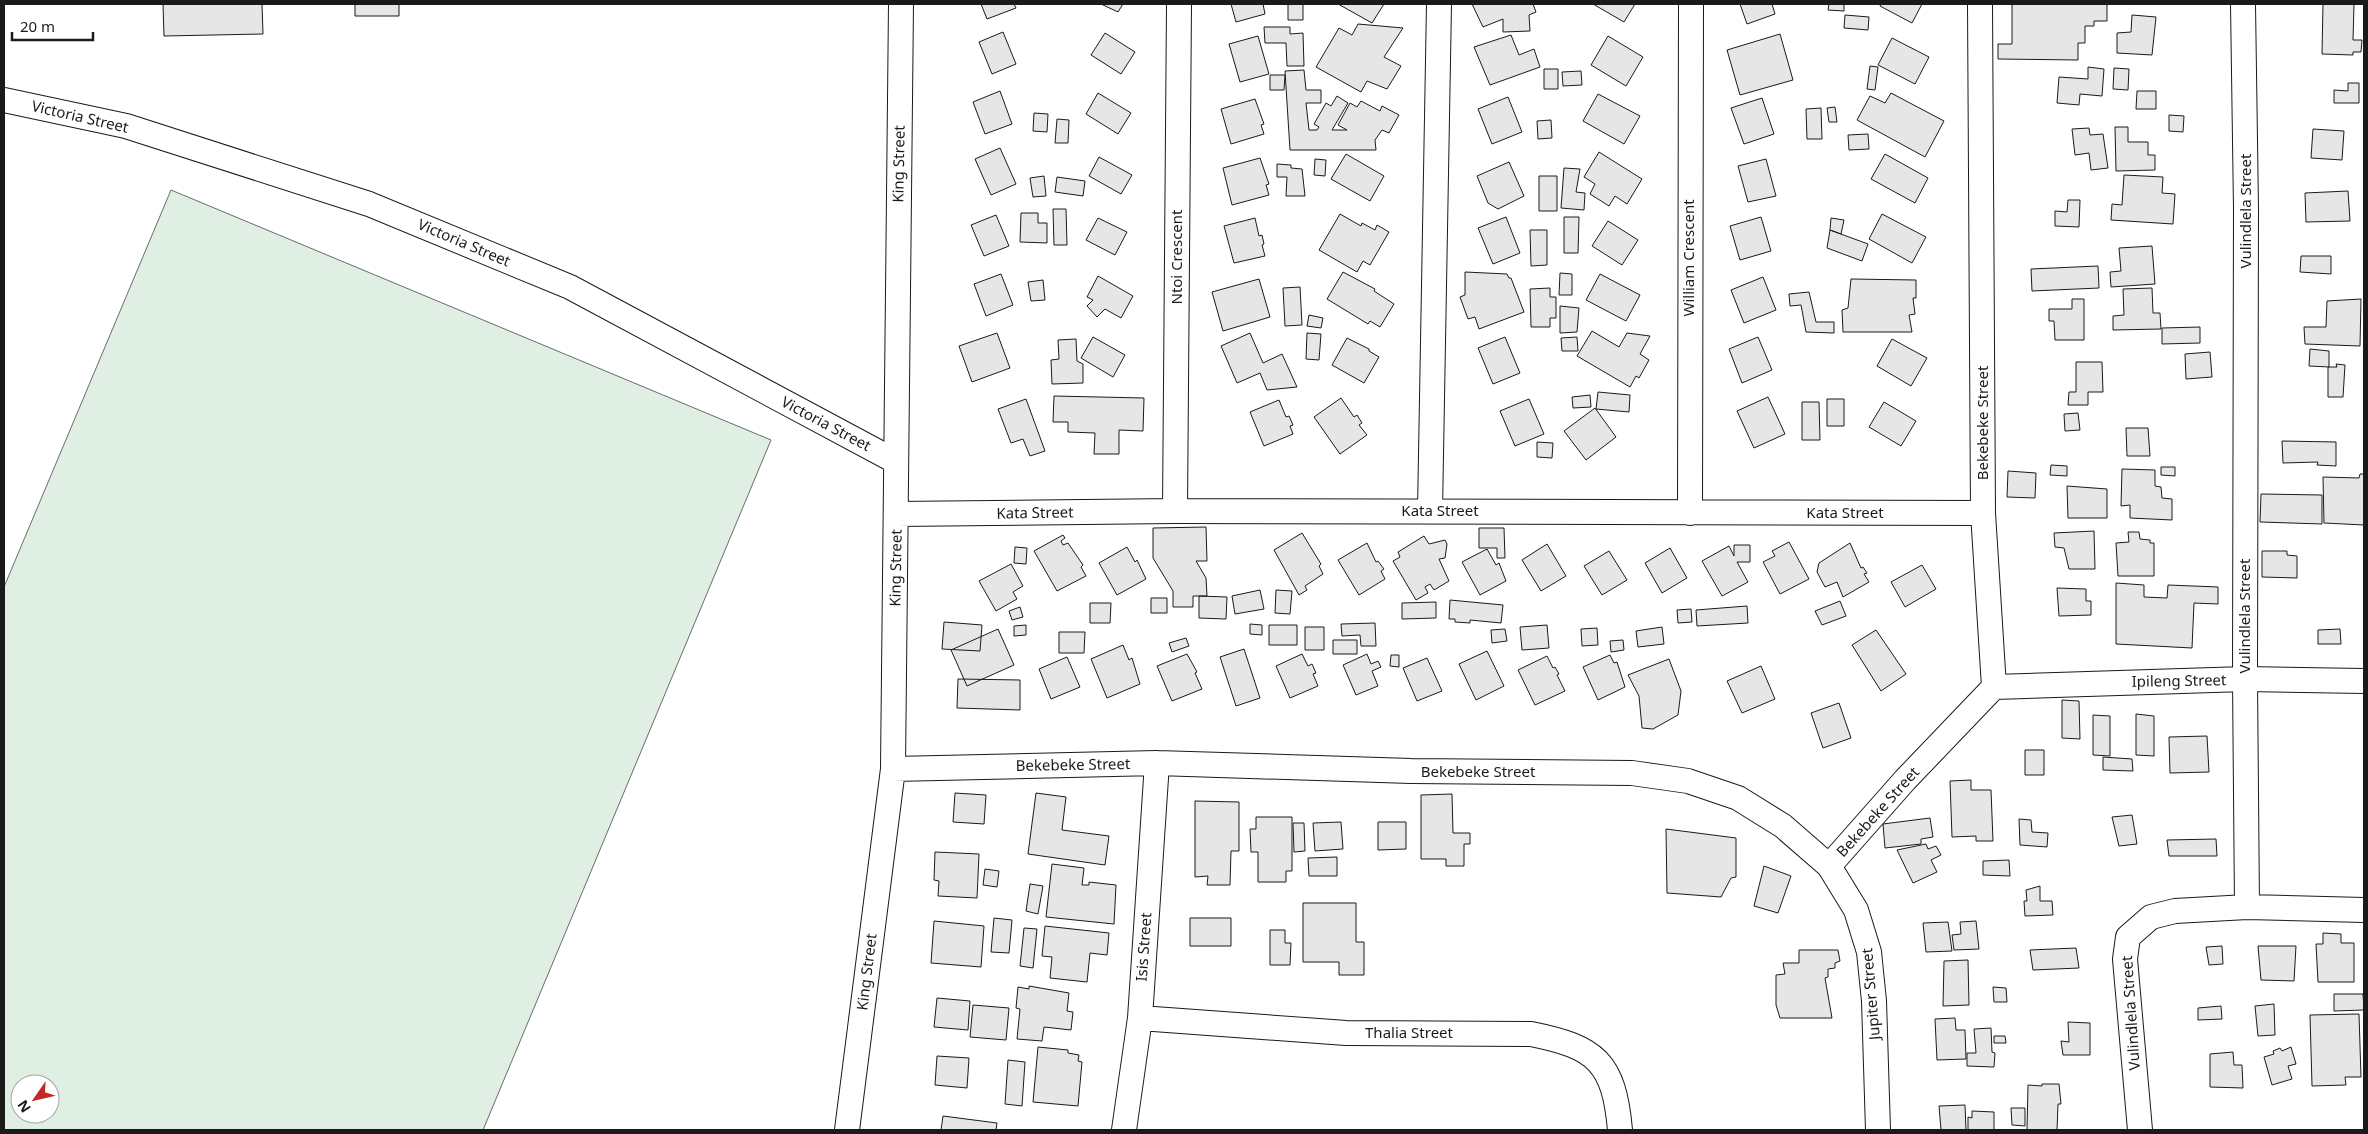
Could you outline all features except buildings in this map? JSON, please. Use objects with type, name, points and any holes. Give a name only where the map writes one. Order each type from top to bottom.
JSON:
[{"type":"street","name":"King Street","points":[[847,1130],[894,769],[895,461],[901,4]]},
{"type":"street","name":"Ntoi Crescent","points":[[1175,511],[1179,4]]},
{"type":"street","points":[[1430,511],[1439,4]]},
{"type":"street","name":"William Crescent","points":[[1690,513],[1691,4]]},
{"type":"street","name":"Bekebeke Street","points":[[894,769],[1156,763],[1411,771],[1632,773],[1688,781],[1738,798],[1784,826],[1829,866],[1906,780],[1994,687],[1983,513],[1980,4]]},
{"type":"street","name":"Vulindlela Street","points":[[2140,1130],[2125,959],[2128,937],[2151,917],[2167,913],[2247,907],[2244,679],[2246,209],[2243,4]]},
{"type":"street","name":"Victoria Street","points":[[4,100],[126,126],[369,204],[570,287],[895,461]]},
{"type":"street","name":"Kata Street","points":[[896,514],[1175,511],[1983,513]]},
{"type":"street","name":"Ipileng Street","points":[[1994,687],[2244,679],[2364,681]]},
{"type":"street","name":"Isis Street","points":[[1124,1130],[1140,1018],[1156,763]]},
{"type":"street","name":"Jupiter Street","points":[[1829,866],[1856,910],[1869,952],[1874,1001],[1878,1130]]},
{"type":"street","points":[[2247,907],[2364,910]]},
{"type":"street","name":"Thalia Street","points":[[1140,1018],[1346,1033],[1530,1034],[1559,1040],[1588,1051],[1607,1071],[1618,1104],[1620,1130]]},
{"type":"green space","points":[[171,190],[771,440],[483,1130],[4,1130],[4,587]]}]
